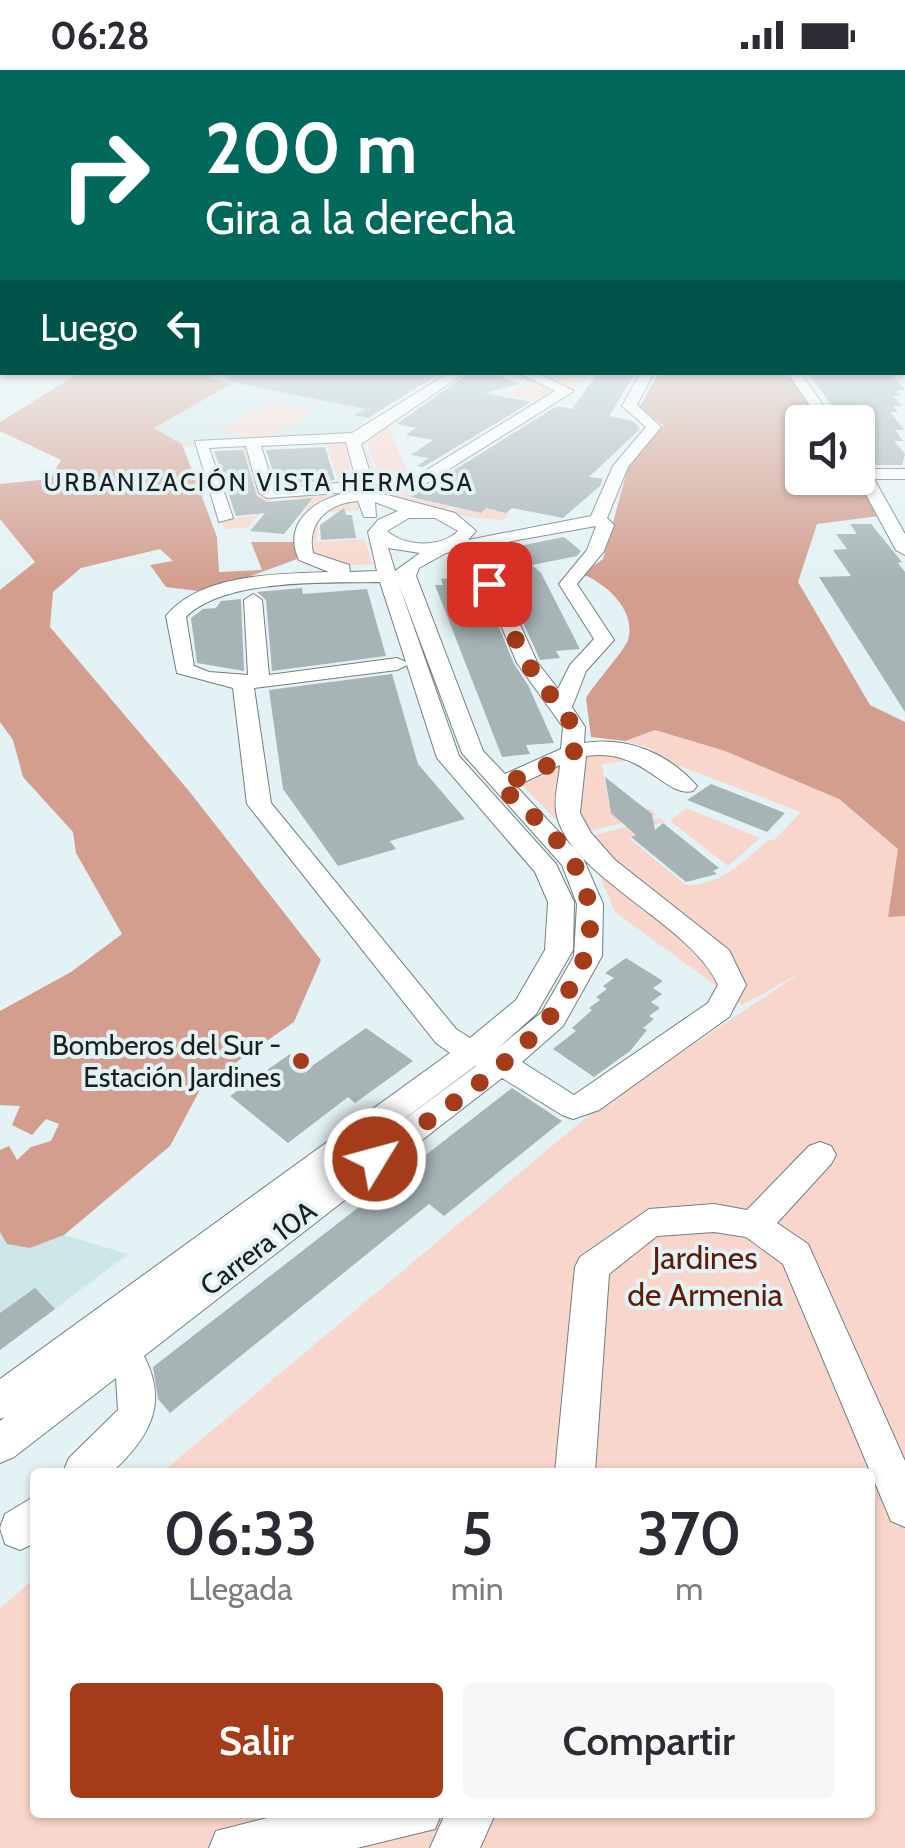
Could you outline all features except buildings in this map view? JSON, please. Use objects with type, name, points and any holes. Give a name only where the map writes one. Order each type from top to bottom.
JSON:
[{"type":"street","points":[[225,518],[206,454],[200,454],[198,447],[355,438],[390,416]]},
{"type":"street","points":[[413,485],[521,416]]},
{"type":"street","points":[[598,519],[620,466],[654,427],[641,416]]},
{"type":"street","points":[[0,1401],[471,1053],[526,1007],[559,950],[561,902],[547,870],[448,758],[380,532],[366,502],[369,496],[353,444],[355,438]]},
{"type":"street","points":[[253,443],[267,494],[305,491],[369,496],[458,520],[598,519],[605,525],[596,552],[568,584],[604,640],[576,669],[561,706]]},
{"type":"street","points":[[875,471],[905,474]]},
{"type":"street","points":[[888,486],[884,489],[902,511]]},
{"type":"street","points":[[342,493],[312,514],[302,542],[305,556],[332,568],[393,573]]},
{"type":"street","points":[[875,495],[905,550]]},
{"type":"street","points":[[380,532],[422,513]]},
{"type":"street","points":[[380,532],[404,550],[447,547],[598,519]]},
{"type":"street","points":[[397,664],[251,681],[210,679],[184,669],[178,610],[254,582],[393,573],[447,547],[467,531],[458,520]]},
{"type":"street","name":"Carrera 10A","points":[[0,1444],[502,1063],[553,1019],[588,956],[590,904],[574,863],[473,753],[393,573]]},
{"type":"street","points":[[254,600],[251,681],[259,804],[446,1036],[471,1053],[502,1063],[557,1101],[573,1107],[588,1102],[719,1010],[732,985],[719,956],[606,864],[580,836],[568,812],[574,727],[527,663],[491,580]]},
{"type":"street","points":[[500,786],[574,754],[604,746],[633,750],[686,786]]},
{"type":"street","points":[[754,1225],[820,1155]]},
{"type":"street","points":[[575,1468],[592,1267],[649,1223],[714,1218],[754,1225],[796,1254],[905,1507]]},
{"type":"street","points":[[88,1468],[130,1431],[141,1403],[138,1375],[122,1351]]},
{"type":"street","points":[[234,1848],[387,1818]]},
{"type":"street","points":[[454,1848],[469,1818]]},
{"type":"shaded area","points":[[10,416],[175,416],[154,428],[182,444],[217,537],[219,572],[262,570],[251,542],[294,542],[300,558],[206,592],[166,587],[150,565],[173,561],[160,549],[81,568],[53,592],[50,627],[189,791],[321,960],[294,1022],[202,1086],[170,1146],[64,1235],[30,1248],[7,1244],[0,1232],[0,1150],[9,1146],[17,1160],[31,1147],[51,1141],[59,1124],[46,1119],[32,1135],[12,1125],[20,1106],[0,1105],[0,1011],[71,972],[122,934],[76,853],[73,832],[23,777],[13,740],[0,722],[0,590],[35,562],[0,519],[0,484],[50,479],[61,460],[0,431],[0,422]]},
{"type":"shaded area","points":[[173,416],[368,419],[343,436],[182,444],[154,427]]},
{"type":"shaded area","points":[[650,416],[785,416],[785,495],[867,495],[879,516],[817,524],[798,582],[870,705],[905,722],[905,916],[888,917],[898,849],[839,799],[725,751],[655,730],[625,741],[591,737],[586,698],[626,645],[630,629],[617,599],[582,574],[603,559],[632,453],[664,426]]},
{"type":"shaded area","points":[[0,1232],[7,1244],[30,1248],[64,1235],[128,1254],[0,1350]]},
{"type":"green space","points":[[243,416],[305,416],[264,440],[217,430]]},
{"type":"green space","points":[[388,423],[390,428],[386,429],[390,429],[412,484],[383,489],[368,444],[371,436]]},
{"type":"green space","points":[[369,437],[364,442],[383,495],[387,496],[383,490],[417,491],[405,503],[380,495],[362,442]]},
{"type":"green space","points":[[231,440],[344,441],[357,494],[298,528],[294,528],[312,500],[275,497],[247,528],[225,529],[220,519],[255,516],[261,506],[241,448],[234,443],[187,447],[182,444]],"holes":[[[325,441],[341,489],[266,495],[256,446]]]},
{"type":"green space","points":[[411,498],[449,506],[444,511],[461,508],[480,513],[486,508],[509,513],[504,520],[488,519],[441,512],[405,503]]},
{"type":"green space","points":[[358,501],[359,510],[329,512],[319,518],[316,542],[364,539],[373,564],[337,566],[312,557],[306,542],[317,517],[330,506]]},
{"type":"green space","name":"Jardines de Armenia","points":[[654,730],[725,751],[839,799],[898,849],[888,916],[905,916],[905,1848],[0,1848],[0,1608],[30,1582],[30,1818],[875,1818],[875,1468],[167,1468],[595,1110],[802,972],[742,1005],[615,912],[584,838],[659,818],[665,822],[635,831],[637,834],[629,838],[686,885],[698,884],[719,878],[739,865],[767,841],[774,840],[801,812],[680,766],[677,769],[650,748],[625,741]]},
{"type":"green space","points":[[606,751],[632,760],[602,764],[610,810],[651,809],[656,815],[571,835],[520,783],[553,766]]},
{"type":"green space","points":[[686,808],[760,838],[728,866],[670,821]]},
{"type":"place","name":"Bomberos del Sur - Estación Jardines","points":[[301,1061]]},
{"type":"district","name":"URBANIZACIÓN VISTA HERMOSA","points":[[259,482]]},
{"type":"route","points":[[375,1159],[502,1063],[553,1019],[588,956],[590,904],[574,863],[500,786],[528,770],[574,754],[574,727],[527,663],[489,584]]}]
